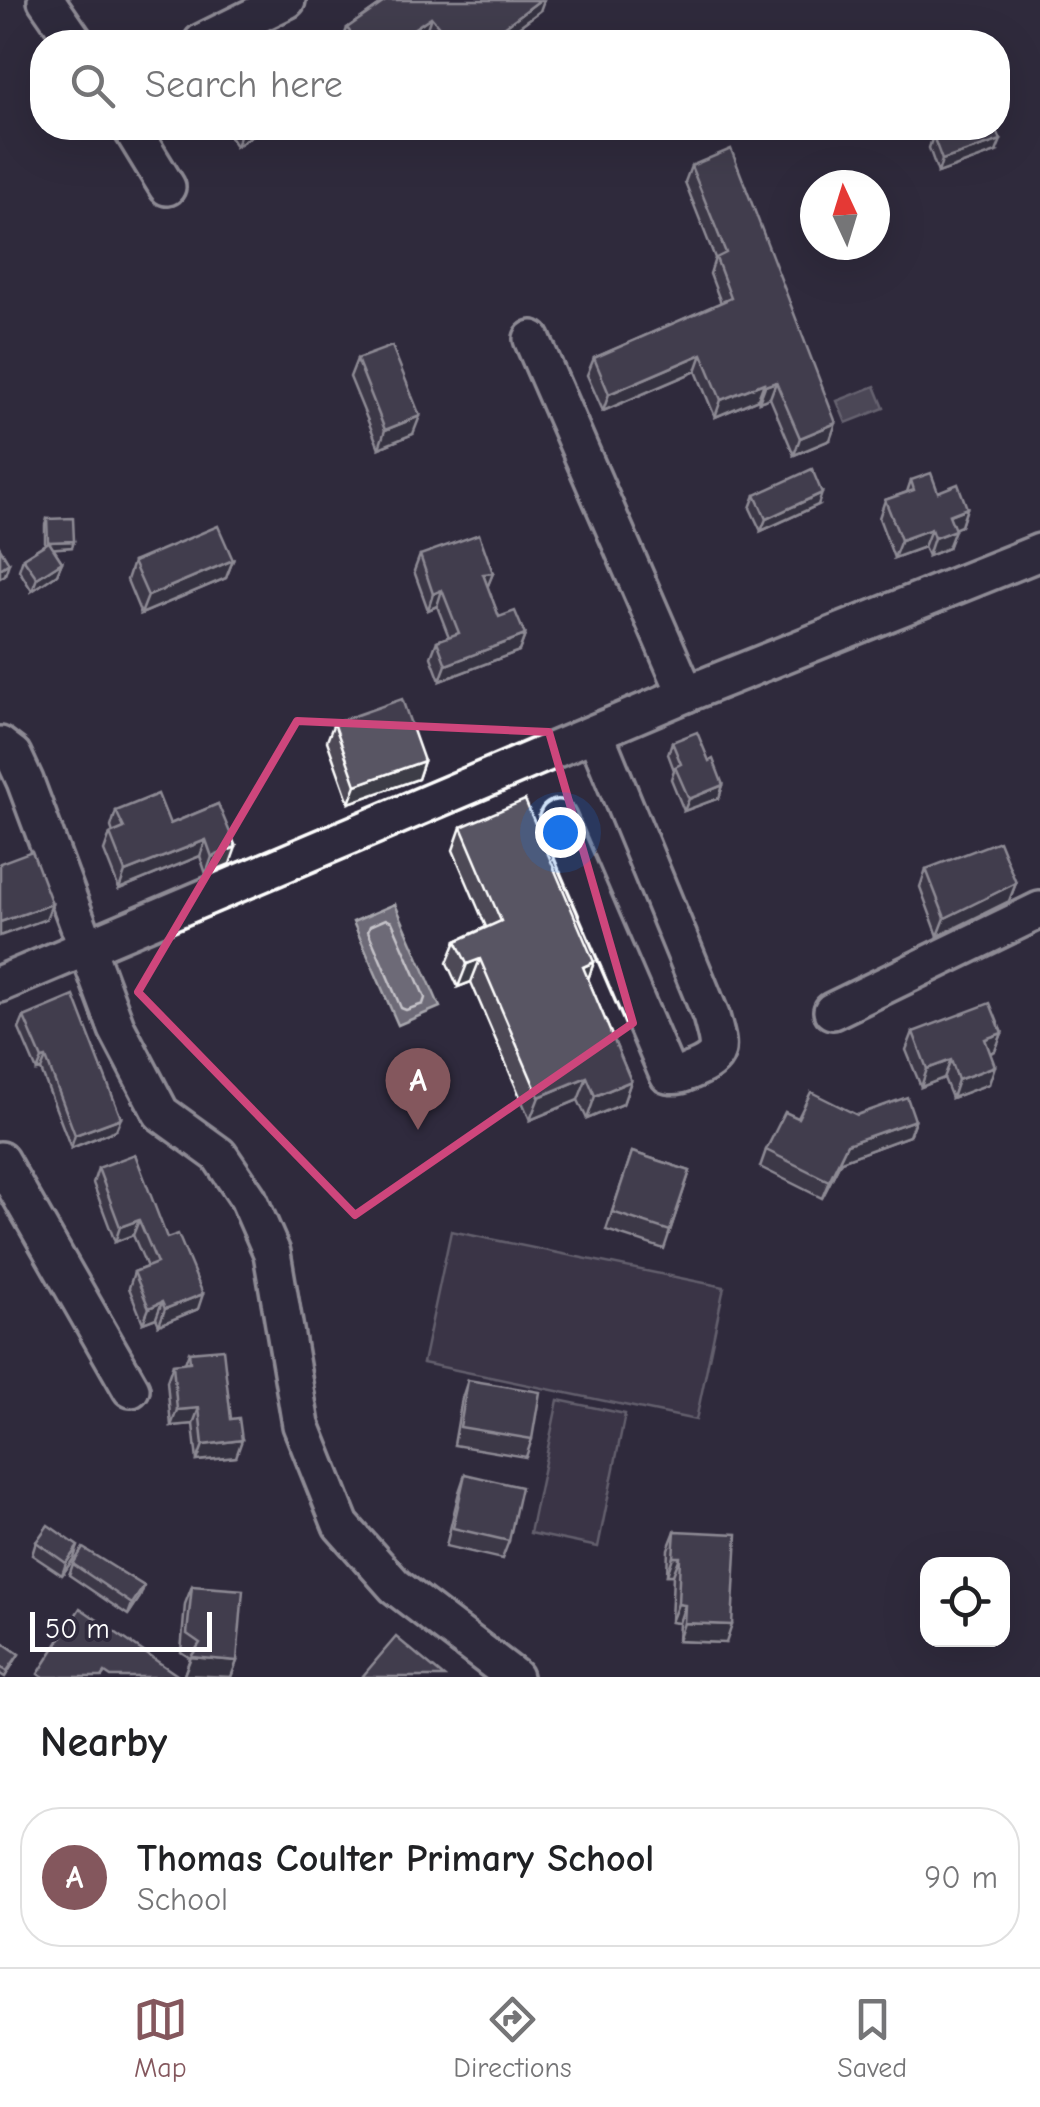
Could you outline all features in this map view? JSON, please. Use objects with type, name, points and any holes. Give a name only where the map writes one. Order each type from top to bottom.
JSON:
[{"type":"street","points":[[46,0],[67,30]]},
{"type":"street","points":[[226,30],[287,0]]},
{"type":"street","points":[[138,140],[167,186]]},
{"type":"street","points":[[532,339],[686,694]]},
{"type":"street","points":[[0,984],[686,694],[1040,552]]},
{"type":"street","points":[[558,819],[668,1075],[677,1077],[712,1062],[718,1043],[711,1016],[595,732]]},
{"type":"street","points":[[0,745],[13,755],[25,781],[117,1029],[162,1112],[219,1155],[248,1198],[266,1239],[272,1253],[301,1425],[341,1525],[395,1586],[514,1677]]},
{"type":"street","points":[[832,1011],[1040,910]]},
{"type":"street","points":[[0,1160],[131,1389]]},
{"type":"highlighted area","points":[[297,721],[549,732],[633,1023],[355,1215],[138,992]]},
{"type":"shaded area","points":[[451,1231],[724,1287],[696,1420],[423,1363]]},
{"type":"shaded area","points":[[558,1400],[625,1414],[598,1547],[530,1533]]},
{"type":"water","points":[[875,386],[884,408],[846,423],[837,401]]},
{"type":"water","points":[[395,904],[440,1007],[398,1025],[353,922]]},
{"type":"building","points":[[387,0],[540,0],[500,30],[442,30],[431,17],[412,30],[347,28]]},
{"type":"building","points":[[934,140],[1001,140],[942,160]]},
{"type":"building","points":[[731,149],[836,423],[800,438],[776,382],[721,400],[702,354],[609,394],[594,358],[731,298],[716,258],[726,253],[691,166]]},
{"type":"building","points":[[392,346],[420,416],[385,430],[357,359]]},
{"type":"building","points":[[812,469],[822,493],[766,519],[755,495]]},
{"type":"building","points":[[931,473],[938,492],[958,484],[967,508],[949,515],[955,530],[934,538],[931,529],[901,540],[885,500],[914,490],[911,480]]},
{"type":"building","points":[[73,518],[74,541],[48,542],[47,519]]},
{"type":"building","points":[[218,526],[233,560],[148,596],[133,562]]},
{"type":"building","points":[[479,534],[493,573],[483,574],[499,617],[515,611],[525,635],[446,665],[437,641],[459,633],[442,590],[433,594],[420,555]]},
{"type":"building","points":[[49,542],[62,562],[37,578],[23,558]]},
{"type":"building","points":[[0,548],[9,563],[0,569]]},
{"type":"building","points":[[402,699],[424,761],[356,785],[334,723]]},
{"type":"building","points":[[697,732],[723,785],[689,799],[675,767],[681,764],[672,742]]},
{"type":"building","points":[[158,794],[170,824],[218,804],[236,847],[212,857],[206,840],[125,872],[110,834],[124,828],[116,811]]},
{"type":"building","points":[[525,800],[594,962],[583,967],[631,1081],[595,1096],[587,1077],[539,1097],[480,959],[467,964],[456,941],[501,921],[461,827]]},
{"type":"building","points":[[999,841],[1016,883],[945,918],[926,869]]},
{"type":"building","points":[[32,851],[52,904],[0,922],[0,863]]},
{"type":"building","points":[[74,996],[121,1118],[75,1135],[46,1058],[42,1059],[24,1017]]},
{"type":"building","points":[[990,1003],[1002,1033],[985,1039],[995,1066],[958,1080],[951,1060],[927,1069],[913,1032]]},
{"type":"building","points":[[811,1092],[857,1115],[907,1097],[915,1120],[847,1144],[829,1181],[766,1150],[785,1112],[798,1118]]},
{"type":"building","points":[[632,1152],[690,1171],[670,1231],[612,1212]]},
{"type":"building","points":[[135,1154],[167,1238],[178,1234],[203,1294],[165,1309],[162,1302],[149,1308],[134,1272],[157,1263],[139,1220],[120,1227],[98,1168]]},
{"type":"building","points":[[223,1349],[231,1419],[239,1418],[242,1440],[203,1445],[199,1408],[177,1410],[173,1364],[190,1362],[189,1352]]},
{"type":"building","points":[[468,1380],[540,1392],[532,1439],[460,1427]]},
{"type":"building","points":[[465,1474],[521,1487],[509,1541],[453,1528]]},
{"type":"building","points":[[48,1525],[78,1546],[66,1563],[36,1542]]},
{"type":"building","points":[[675,1531],[737,1534],[732,1625],[684,1623],[685,1605],[678,1604],[680,1557],[673,1557]]},
{"type":"building","points":[[83,1548],[144,1586],[132,1604],[73,1564]]},
{"type":"building","points":[[192,1586],[243,1590],[237,1661],[191,1657],[200,1643],[187,1634]]},
{"type":"building","points":[[80,1608],[180,1677],[111,1677],[105,1673],[102,1677],[42,1677],[38,1674]]},
{"type":"building","points":[[396,1637],[444,1677],[362,1677]]},
{"type":"building","points":[[0,1641],[19,1654],[7,1671],[0,1667]]},
{"type":"place","name":"Thomas Coulter Primary School","points":[[418,1130]]}]
